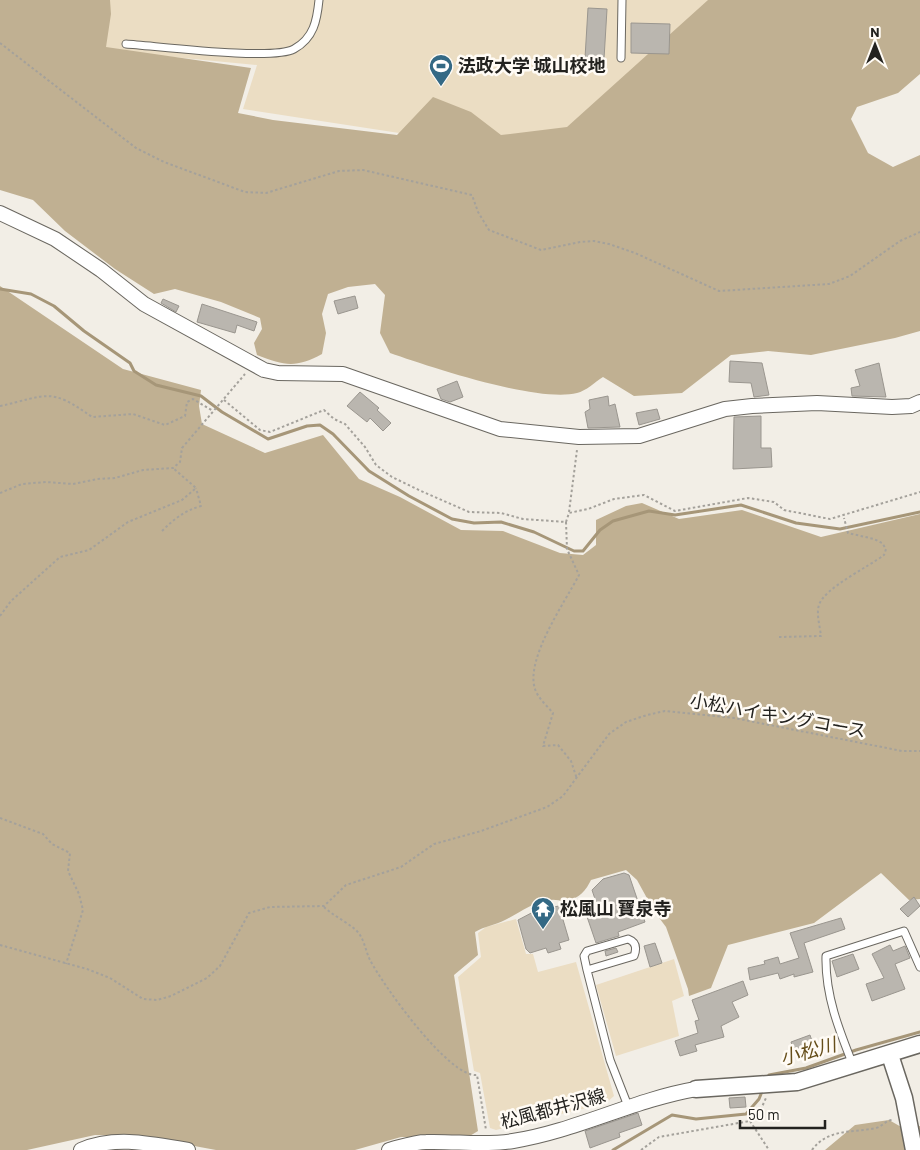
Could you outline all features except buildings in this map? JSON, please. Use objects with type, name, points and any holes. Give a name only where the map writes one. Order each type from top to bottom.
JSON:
[{"type":"street","points":[[0,213],[55,239],[100,270],[144,304],[252,365],[278,373],[343,374],[500,429],[579,437],[639,436],[726,409],[817,402],[892,407],[911,406],[920,402]]},
{"type":"street","points":[[696,1089],[773,1085],[805,1080],[851,1061],[890,1055],[920,1044]]},
{"type":"street","points":[[890,1055],[909,1122],[914,1150]]},
{"type":"street","name":"松風都井沢線","points":[[389,1150],[424,1142],[489,1145],[515,1141],[580,1125],[628,1106],[696,1089]]},
{"type":"street","points":[[81,1150],[110,1142],[126,1142],[188,1150]]},
{"type":"lane","points":[[126,44],[260,54],[293,49],[309,37],[317,21],[319,0]]},
{"type":"lane","points":[[621,58],[622,0]]},
{"type":"lane","points":[[851,1061],[832,1006],[826,977],[826,956],[904,931],[920,966]]},
{"type":"lane","points":[[587,970],[634,956],[636,947],[628,938],[587,951],[584,956],[587,970],[610,1060],[628,1106]]},
{"type":"path","points":[[0,43],[136,148],[164,162],[245,192],[266,193],[339,171],[362,170],[380,173],[399,180],[472,194],[478,212],[489,230],[541,250],[580,242],[594,241],[609,244],[635,253],[718,291],[793,288],[830,284],[850,276],[900,241],[920,232]]},
{"type":"path","points":[[0,493],[22,484],[46,482],[73,484],[125,476],[143,470],[173,468],[180,462],[182,448],[252,365]]},
{"type":"path","points":[[0,406],[28,398],[55,395],[74,404],[92,417],[133,414],[165,425],[185,416],[187,402],[193,399],[212,411]]},
{"type":"path","points":[[224,400],[260,430],[270,432],[324,410],[334,419],[345,424],[365,447],[376,465],[392,477],[421,492],[469,512],[501,513],[523,519],[566,522]]},
{"type":"path","points":[[577,779],[571,761],[558,745],[543,746],[553,713],[535,690],[533,680],[544,640],[579,575],[567,549],[566,522],[569,513],[579,437]]},
{"type":"path","points":[[162,531],[187,510],[201,506],[196,488],[173,468]]},
{"type":"path","points":[[0,616],[10,601],[60,557],[89,550],[128,522],[182,500],[196,488]]},
{"type":"path","points":[[569,513],[588,509],[614,499],[644,495],[675,511],[748,498],[774,502],[784,510],[810,517],[830,519],[843,517],[920,492]]},
{"type":"path","points":[[779,637],[822,636],[818,606],[822,599],[848,577],[884,555],[886,549],[882,543],[848,533],[843,517]]},
{"type":"path","name":"小松ハイキングコース","points":[[324,906],[346,885],[400,867],[434,844],[481,831],[547,807],[563,796],[609,734],[626,722],[665,711],[734,718],[807,730],[902,751],[920,751]]},
{"type":"path","points":[[0,818],[44,834],[52,844],[70,853],[68,871],[79,894],[83,910],[66,964]]},
{"type":"path","points":[[0,945],[110,978],[144,999],[157,1000],[171,996],[206,978],[220,966],[242,922],[249,913],[270,907],[324,906],[334,916],[359,933],[369,959],[411,1021],[463,1073],[477,1075],[489,1145]]},
{"type":"path","points":[[641,1150],[659,1137],[750,1121],[760,1110],[773,1085]]},
{"type":"path","points":[[812,1150],[817,1143],[843,1131],[878,1128],[890,1120],[909,1122]]},
{"type":"path","points":[[750,1121],[769,1150]]},
{"type":"shaded area","points":[[0,0],[110,0],[111,14],[106,47],[251,68],[238,113],[273,120],[397,135],[433,97],[471,112],[501,135],[567,127],[708,0],[920,0],[920,74],[898,93],[857,107],[851,119],[868,153],[893,167],[920,155],[920,331],[811,355],[768,351],[731,355],[682,393],[634,396],[603,377],[580,392],[559,395],[537,393],[484,382],[390,353],[380,333],[385,295],[375,284],[348,287],[328,294],[322,314],[326,333],[322,354],[305,362],[290,364],[267,359],[257,355],[254,343],[262,329],[260,318],[221,302],[175,289],[154,294],[115,269],[65,231],[33,200],[0,190]]},
{"type":"shaded area","name":"法政大学 城山校地","points":[[96,0],[725,0],[575,141],[497,148],[243,109],[257,65],[100,50]]},
{"type":"shaded area","points":[[0,286],[123,369],[201,390],[199,406],[202,424],[265,453],[323,435],[359,479],[400,497],[461,530],[503,531],[560,553],[583,555],[596,545],[596,520],[626,506],[642,503],[679,519],[742,510],[821,537],[920,514],[920,899],[909,900],[881,873],[814,923],[728,945],[711,988],[689,996],[666,927],[654,911],[637,880],[626,870],[591,880],[586,889],[573,899],[564,902],[549,900],[541,902],[501,922],[475,932],[478,955],[454,975],[478,1131],[468,1137],[401,1137],[355,1150],[216,1150],[140,1136],[95,1135],[27,1150],[0,1150]]},
{"type":"shaded area","points":[[516,919],[526,954],[533,954],[538,972],[576,962],[614,1096],[606,1103],[496,1130],[490,1128],[480,1073],[474,1071],[458,977],[481,957],[478,933],[486,927]]},
{"type":"shaded area","points":[[674,959],[684,996],[672,1001],[679,1036],[616,1056],[596,985]]},
{"type":"shaded area","points":[[889,1120],[903,1128],[920,1126],[920,1150],[825,1150],[855,1125]]},
{"type":"waterway","points":[[0,289],[31,294],[54,306],[84,331],[130,363],[134,371],[156,385],[201,396],[222,412],[268,439],[307,426],[320,425],[333,434],[369,471],[409,496],[452,519],[474,523],[501,522],[534,532],[574,551],[583,551],[600,530],[613,521],[649,511],[675,515],[741,505],[796,523],[840,529],[920,512]]},
{"type":"waterway","name":"小松川","points":[[767,1079],[769,1075],[806,1068],[856,1050],[920,1032]]},
{"type":"waterway","name":"小松川","points":[[613,1150],[672,1115],[696,1119],[746,1114],[759,1099],[763,1089]]},
{"type":"place","name":"法政大学 城山校地","points":[[441,87]]},
{"type":"place","name":"松風山 寶泉寺","points":[[543,930]]}]
